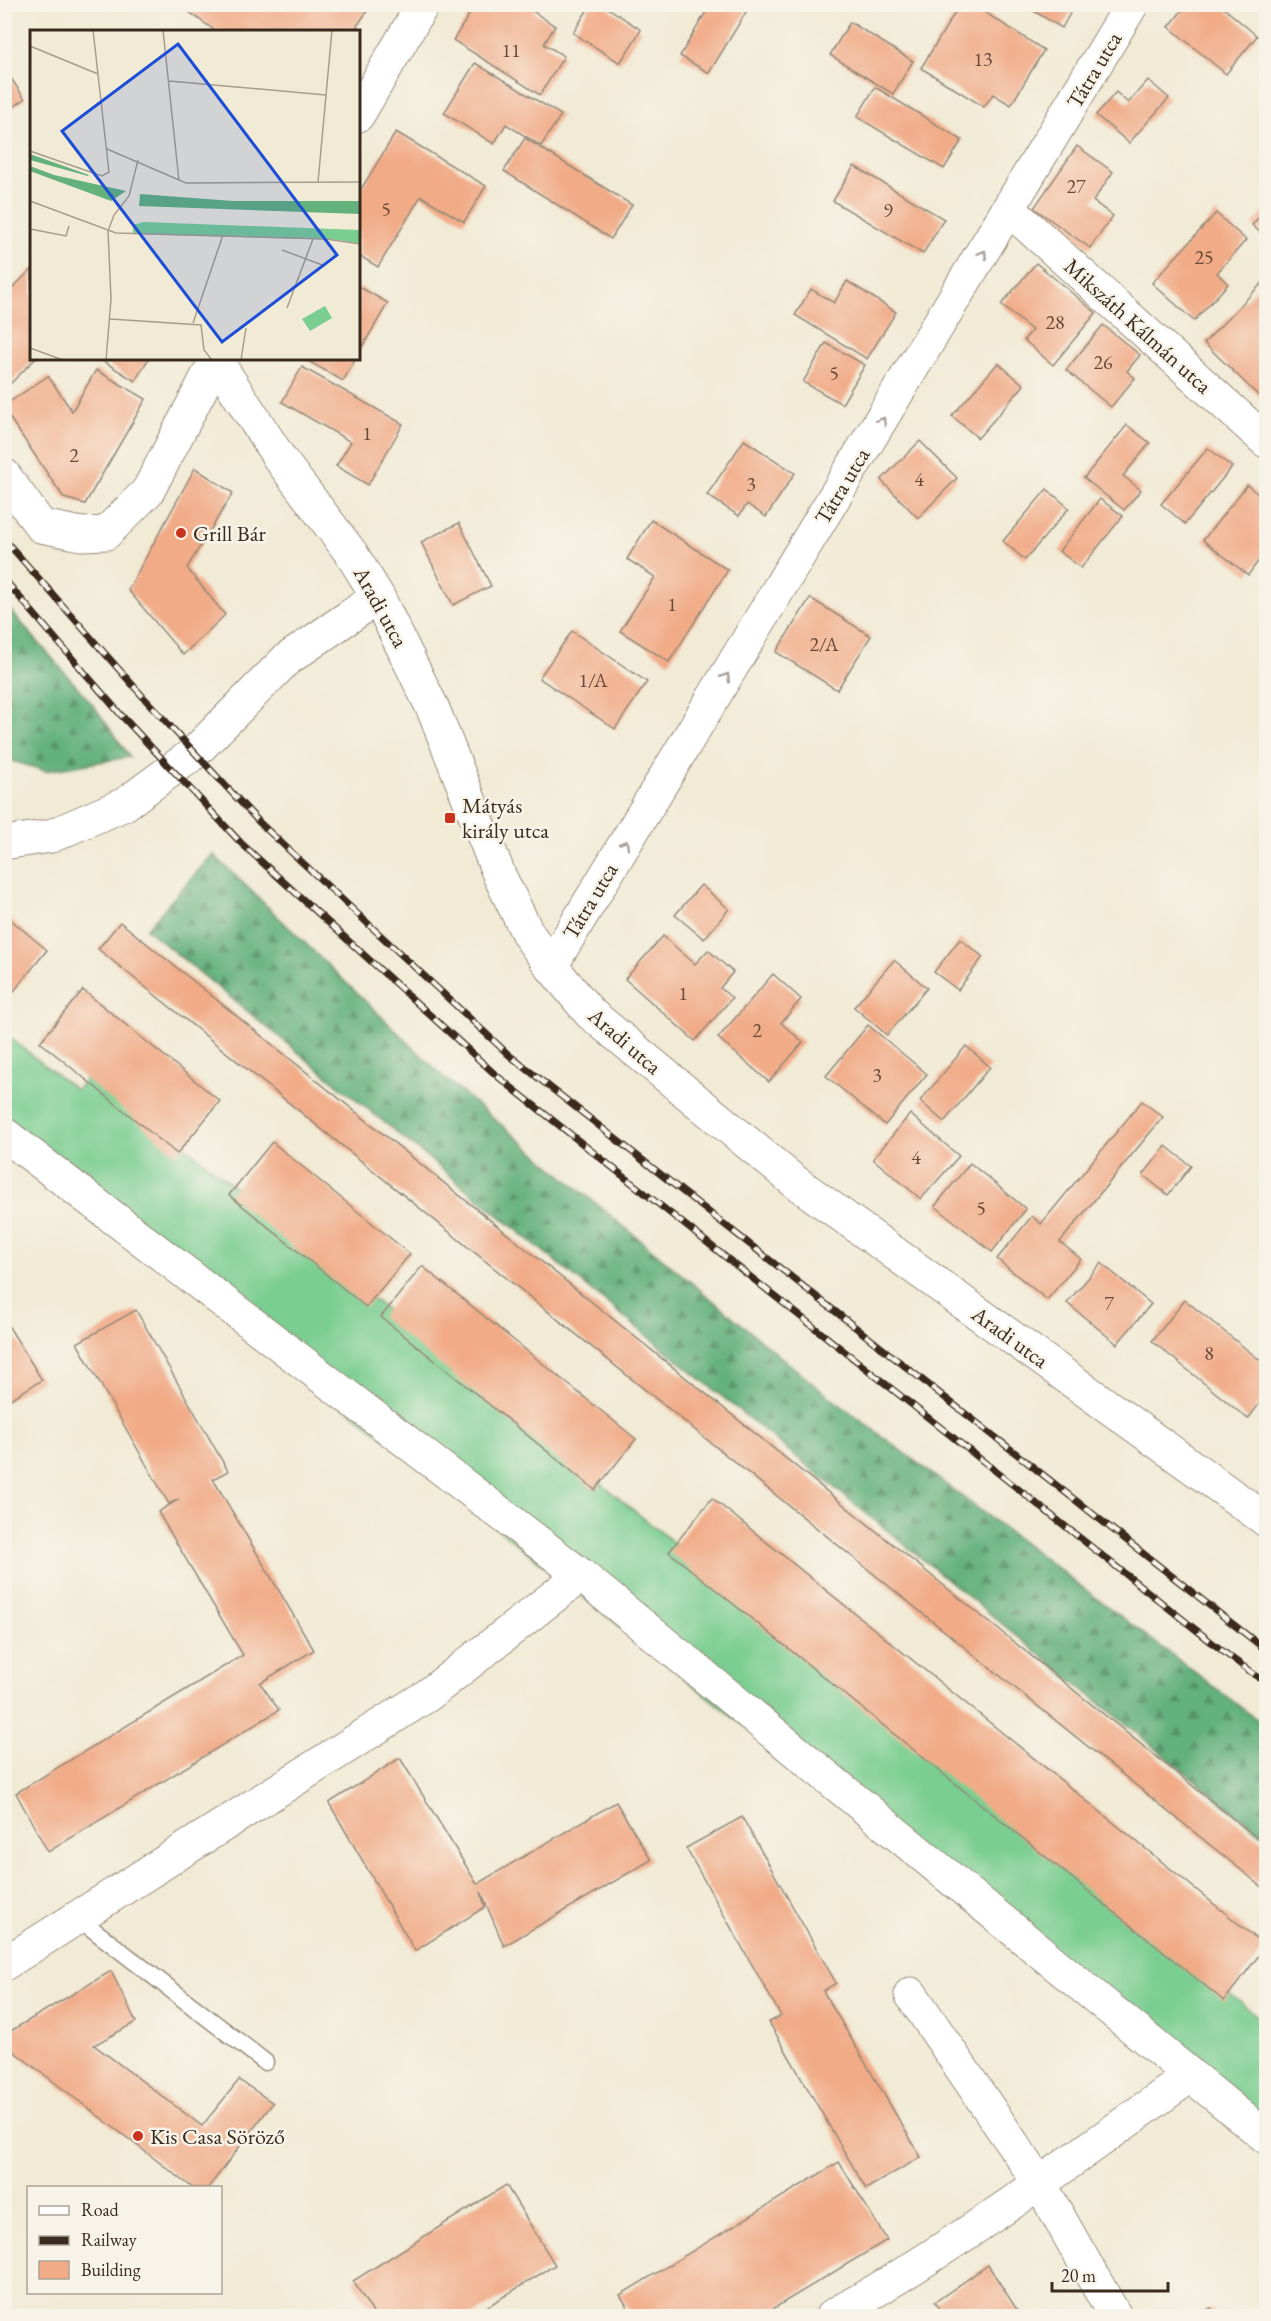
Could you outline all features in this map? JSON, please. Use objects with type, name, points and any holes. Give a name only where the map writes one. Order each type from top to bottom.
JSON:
[{"type":"street","points":[[360,112],[423,4]]},
{"type":"street","name":"Tátra utca","points":[[550,966],[1010,210],[1132,4]]},
{"type":"street","name":"Mikszáth Kálmán utca","points":[[1010,210],[1266,441]]},
{"type":"street","points":[[4,476],[41,526],[82,534],[106,533],[148,491],[216,360]]},
{"type":"street","name":"Aradi utca","points":[[218,360],[280,459],[351,553],[378,597],[433,709],[501,877],[528,934],[550,966],[590,1013],[794,1181],[1266,1520]]},
{"type":"street","points":[[4,843],[51,836],[125,804],[194,754],[286,660],[378,597]]},
{"type":"street","points":[[4,1134],[581,1575],[1266,2137]]},
{"type":"street","points":[[4,1964],[428,1695],[581,1575]]},
{"type":"street","points":[[911,1994],[1040,2184],[1115,2316]]},
{"type":"street","points":[[832,2316],[887,2285],[1040,2184],[1190,2076]]},
{"type":"lane","points":[[78,1918],[265,2062]]},
{"type":"green space","points":[[4,603],[94,706],[130,757],[46,771],[5,759]]},
{"type":"green space","points":[[213,854],[446,1079],[822,1391],[1266,1726],[1266,1838],[146,929]]},
{"type":"green space","points":[[4,1033],[76,1090],[92,1071],[1266,2023],[1266,2143],[5,1135]]},
{"type":"building","points":[[178,4],[372,4],[354,30],[214,30]]},
{"type":"building","points":[[476,4],[539,4],[534,12],[555,26],[544,44],[564,56],[540,95],[453,40]]},
{"type":"building","points":[[591,4],[602,4],[641,30],[620,63],[573,33]]},
{"type":"building","points":[[694,4],[751,4],[709,73],[680,56],[706,12]]},
{"type":"building","points":[[960,4],[972,4],[1044,50],[1011,105],[993,94],[984,107],[921,68]]},
{"type":"building","points":[[1022,4],[1075,4],[1062,28]]},
{"type":"building","points":[[1187,4],[1219,4],[1257,36],[1226,74],[1169,27]]},
{"type":"building","points":[[850,22],[913,61],[893,94],[830,55]]},
{"type":"building","points":[[475,63],[561,115],[541,146],[506,124],[494,144],[444,113]]},
{"type":"building","points":[[4,68],[25,99],[4,113]]},
{"type":"building","points":[[1148,80],[1169,98],[1129,143],[1096,115],[1116,92],[1128,103]]},
{"type":"building","points":[[875,87],[962,140],[944,169],[857,117]]},
{"type":"building","points":[[396,132],[486,186],[464,222],[421,196],[378,267],[360,256],[360,191]]},
{"type":"building","points":[[525,138],[632,205],[611,239],[504,171]]},
{"type":"building","points":[[1077,146],[1113,172],[1093,201],[1113,216],[1090,248],[1034,208]]},
{"type":"building","points":[[854,166],[944,219],[923,254],[833,201]]},
{"type":"building","points":[[1266,209],[1266,238],[1252,225]]},
{"type":"building","points":[[1216,213],[1246,240],[1217,273],[1228,284],[1194,321],[1152,283]]},
{"type":"building","points":[[1036,263],[1096,313],[1053,365],[1024,340],[1032,330],[1001,305]]},
{"type":"building","points":[[30,271],[30,360],[34,360],[4,390],[4,296]]},
{"type":"building","points":[[1266,279],[1266,391],[1260,397],[1204,343]]},
{"type":"building","points":[[847,281],[896,312],[867,359],[795,315],[811,289],[834,303]]},
{"type":"building","points":[[360,287],[388,303],[360,351]]},
{"type":"building","points":[[1103,325],[1140,355],[1127,371],[1135,378],[1111,407],[1066,370]]},
{"type":"building","points":[[826,343],[865,365],[842,404],[803,382]]},
{"type":"building","points":[[101,360],[148,360],[135,381]]},
{"type":"building","points":[[306,360],[355,360],[343,381]]},
{"type":"building","points":[[998,363],[1024,385],[978,438],[952,416]]},
{"type":"building","points":[[302,367],[403,424],[368,485],[336,466],[351,442],[282,402]]},
{"type":"building","points":[[96,370],[146,399],[85,504],[64,498],[5,411],[5,405],[48,376],[72,411]]},
{"type":"building","points":[[1127,425],[1150,443],[1123,476],[1141,490],[1124,510],[1084,478]]},
{"type":"building","points":[[744,440],[795,473],[766,517],[747,504],[739,516],[707,495]]},
{"type":"building","points":[[920,441],[957,478],[918,518],[881,480]]},
{"type":"building","points":[[1208,448],[1232,467],[1185,524],[1161,504]]},
{"type":"building","points":[[195,468],[233,493],[187,568],[225,615],[183,655],[128,590]]},
{"type":"building","points":[[1247,485],[1266,501],[1266,551],[1248,575],[1203,540]]},
{"type":"building","points":[[1047,489],[1069,508],[1025,560],[1003,541]]},
{"type":"building","points":[[1100,499],[1123,516],[1081,568],[1059,551]]},
{"type":"building","points":[[651,520],[728,570],[669,662],[620,631],[655,577],[627,559]]},
{"type":"building","points":[[459,523],[491,586],[453,605],[421,542]]},
{"type":"building","points":[[810,598],[871,636],[837,690],[776,652]]},
{"type":"building","points":[[572,631],[647,682],[615,729],[539,678]]},
{"type":"building","points":[[701,885],[729,909],[704,939],[675,915]]},
{"type":"building","points":[[5,915],[47,950],[5,1002]]},
{"type":"building","points":[[120,922],[1266,1845],[1266,1890],[98,949]]},
{"type":"building","points":[[663,936],[695,964],[708,950],[733,972],[720,988],[732,998],[695,1041],[625,979]]},
{"type":"building","points":[[960,939],[983,957],[958,990],[934,972]]},
{"type":"building","points":[[894,960],[927,988],[887,1035],[854,1007]]},
{"type":"building","points":[[773,974],[801,999],[781,1023],[803,1042],[769,1082],[718,1038]]},
{"type":"building","points":[[83,990],[220,1101],[177,1154],[40,1042]]},
{"type":"building","points":[[868,1025],[927,1074],[885,1125],[826,1076]]},
{"type":"building","points":[[966,1046],[990,1067],[944,1122],[920,1101]]},
{"type":"building","points":[[1142,1101],[1163,1117],[1060,1242],[1081,1259],[1047,1300],[997,1259],[1032,1216],[1041,1224]]},
{"type":"building","points":[[910,1114],[959,1156],[921,1199],[873,1159]]},
{"type":"building","points":[[272,1142],[410,1254],[366,1307],[229,1195]]},
{"type":"building","points":[[1166,1146],[1191,1166],[1168,1195],[1143,1175]]},
{"type":"building","points":[[970,1163],[1026,1209],[992,1252],[935,1206]]},
{"type":"building","points":[[1101,1263],[1151,1304],[1117,1344],[1067,1303]]},
{"type":"building","points":[[422,1266],[636,1439],[595,1490],[381,1317]]},
{"type":"building","points":[[1185,1300],[1266,1365],[1266,1395],[1248,1419],[1152,1341]]},
{"type":"building","points":[[136,1310],[228,1471],[213,1479],[314,1650],[260,1683],[279,1710],[48,1852],[16,1793],[243,1655],[158,1512],[179,1499],[169,1504],[77,1343]]},
{"type":"building","points":[[4,1319],[42,1380],[4,1403]]},
{"type":"building","points":[[712,1498],[1266,1946],[1224,2001],[669,1552]]},
{"type":"building","points":[[400,1758],[477,1884],[616,1802],[651,1860],[504,1946],[481,1892],[485,1907],[415,1951],[329,1803]]},
{"type":"building","points":[[742,1817],[836,1983],[823,1991],[921,2157],[866,2189],[769,2022],[781,2016],[686,1848]]},
{"type":"building","points":[[111,1971],[136,2022],[94,2045],[202,2126],[239,2080],[273,2103],[210,2186],[190,2186],[4,2044],[4,2035]]},
{"type":"building","points":[[839,2162],[887,2240],[761,2316],[633,2316],[620,2295]]},
{"type":"building","points":[[506,2185],[555,2265],[472,2316],[375,2316],[353,2281]]},
{"type":"building","points":[[988,2265],[1021,2316],[945,2316],[935,2302]]},
{"type":"building","points":[[1211,2308],[1218,2316],[1197,2316]]},
{"type":"railway","points":[[4,539],[145,699],[260,823],[509,1055],[1266,1650]]},
{"type":"railway","points":[[4,579],[121,715],[241,843],[497,1076],[1266,1683]]},
{"type":"place","name":"Grill Bár","points":[[181,533]]},
{"type":"place","name":"Mátyás király utca","points":[[450,818]]},
{"type":"place","name":"Kis Casa Söröző","points":[[138,2136]]}]
